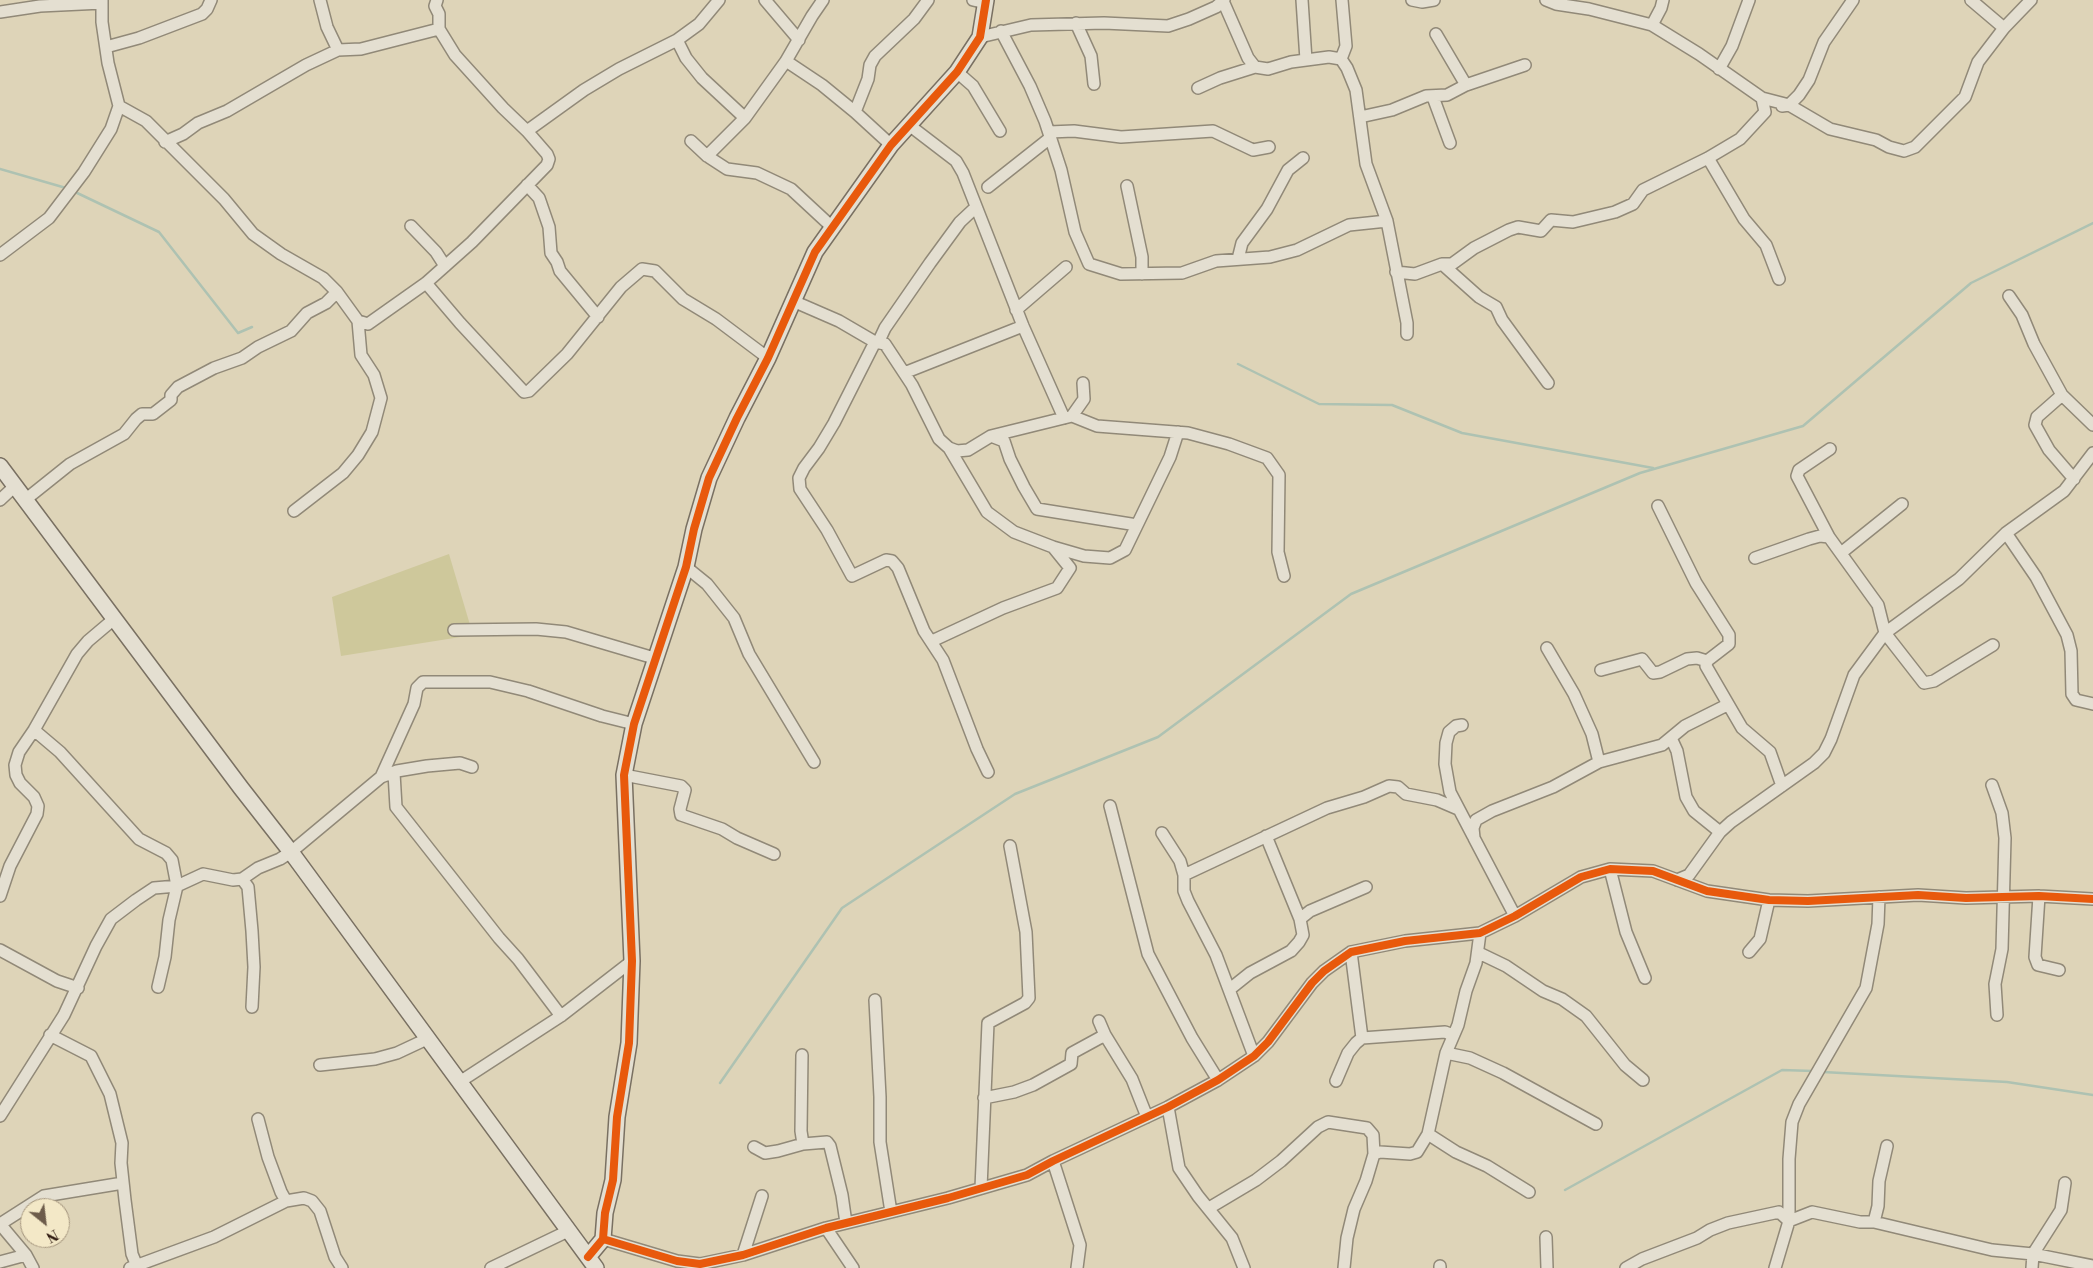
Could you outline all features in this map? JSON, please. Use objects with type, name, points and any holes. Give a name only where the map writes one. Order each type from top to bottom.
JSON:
[{"type":"street","points":[[106,47],[139,38],[202,14],[207,9],[211,0]]},
{"type":"street","points":[[320,0],[328,27],[338,50]]},
{"type":"street","points":[[358,321],[368,324],[426,283],[472,242],[547,165],[549,159],[547,154],[527,131],[503,108],[455,55],[440,29],[439,14],[435,6],[437,0]]},
{"type":"street","points":[[765,0],[799,40]]},
{"type":"street","points":[[707,156],[745,118],[786,61],[823,0]]},
{"type":"street","points":[[855,112],[868,79],[870,65],[875,56],[914,20],[928,0]]},
{"type":"street","points":[[980,37],[1031,25],[1076,23],[1168,26],[1216,7],[1224,0],[1248,58],[1255,67]]},
{"type":"street","points":[[1302,0],[1306,60]]},
{"type":"street","points":[[1342,0],[1346,46],[1341,59],[1352,79],[1360,117],[1366,164],[1387,221],[1407,323],[1407,334]]},
{"type":"street","points":[[1412,0],[1422,2],[1434,0]]},
{"type":"street","points":[[1546,0],[1556,4],[1589,9],[1652,26],[1699,54],[1762,98],[1789,105],[1830,129],[1876,140],[1889,147],[1904,151],[1916,147],[1964,97],[1978,62],[2004,28],[2031,0]]},
{"type":"street","points":[[1652,26],[1663,0]]},
{"type":"street","points":[[1719,69],[1732,46],[1749,0]]},
{"type":"street","points":[[1396,272],[1415,274],[1442,264],[1452,264],[1474,248],[1509,230],[1528,227],[1541,230],[1552,220],[1573,222],[1615,212],[1632,204],[1643,190],[1708,158],[1740,139],[1765,112],[1775,106],[1789,105],[1799,95],[1809,80],[1824,42],[1853,0]]},
{"type":"street","points":[[1971,0],[2004,28]]},
{"type":"street","points":[[0,466],[291,852],[461,1081],[592,1262],[603,1239],[605,1213],[613,1180],[617,1116],[630,1043],[632,961],[624,775],[634,724],[654,658],[686,567],[694,529],[710,478],[737,418],[768,358],[815,252],[891,146],[956,72],[980,37],[981,1]]},
{"type":"street","points":[[0,12],[40,6],[102,2],[108,63],[119,106],[111,129],[84,172],[62,202],[49,218],[0,255]]},
{"type":"street","points":[[527,131],[584,90],[619,69],[677,40],[699,24],[713,2]]},
{"type":"street","points":[[1076,23],[1091,56],[1094,84]]},
{"type":"street","points":[[165,142],[183,134],[198,123],[227,111],[306,65],[338,50],[361,49],[440,29]]},
{"type":"street","points":[[1002,31],[1030,86],[1050,135],[1061,170],[1075,232],[1089,264],[1121,274],[1182,273],[1216,261],[1270,257],[1297,250],[1349,224],[1387,221]]},
{"type":"street","points":[[1436,34],[1466,86]]},
{"type":"street","points":[[677,40],[686,58],[702,78],[745,118]]},
{"type":"street","points":[[1198,88],[1220,78],[1255,67],[1268,69],[1291,62],[1328,57],[1341,59]]},
{"type":"street","points":[[786,61],[822,85],[855,112],[891,146]]},
{"type":"street","points":[[1360,117],[1392,110],[1426,96],[1447,95],[1466,86],[1525,65]]},
{"type":"street","points":[[956,72],[973,86],[1000,131]]},
{"type":"street","points":[[1433,97],[1450,143]]},
{"type":"street","points":[[1762,98],[1765,112]]},
{"type":"street","points":[[119,106],[133,112],[146,121],[224,199],[253,234],[281,254],[323,278],[337,292],[358,321],[361,355],[374,374],[381,398],[372,432],[358,455],[343,473],[294,511]]},
{"type":"street","points":[[909,125],[956,161],[963,173],[1016,310],[1068,417]]},
{"type":"street","points":[[988,187],[1050,135],[1074,131],[1121,137],[1213,131],[1253,150],[1269,147]]},
{"type":"street","points":[[691,141],[707,156],[728,169],[757,173],[791,189],[832,227]]},
{"type":"street","points":[[1238,259],[1242,242],[1267,209],[1288,170],[1304,158]]},
{"type":"street","points":[[1708,158],[1744,219],[1766,245],[1779,280]]},
{"type":"street","points":[[527,185],[539,198],[549,227],[551,253],[560,271],[598,317]]},
{"type":"street","points":[[1127,186],[1142,257],[1142,274]]},
{"type":"street","points":[[976,208],[960,222],[885,328],[834,423],[799,478],[800,489],[827,530],[852,576],[886,560],[892,561],[898,568],[919,621],[943,660],[977,749],[988,772]]},
{"type":"street","points":[[411,226],[436,252],[445,266]]},
{"type":"street","points":[[1442,264],[1479,297],[1496,307],[1502,320],[1548,383]]},
{"type":"street","points":[[1016,310],[1066,267]]},
{"type":"street","points":[[426,283],[524,392],[529,390],[567,354],[621,287],[642,269],[652,270],[662,276],[683,299],[716,319],[768,358]]},
{"type":"street","points":[[25,500],[70,464],[124,434],[142,414],[153,414],[171,400],[171,395],[178,387],[208,371],[242,358],[258,347],[291,331],[307,313],[326,303],[337,292]]},
{"type":"street","points":[[2009,296],[2022,315],[2034,344],[2062,395],[2093,425]]},
{"type":"street","points":[[793,300],[839,321],[876,343],[885,344],[904,373],[939,439],[949,448],[987,512],[1014,532],[1053,547],[1084,556],[1110,558],[1125,550],[1170,457],[1178,432]]},
{"type":"street","points":[[904,373],[1023,326]]},
{"type":"street","points":[[1068,417],[1084,399],[1083,383]]},
{"type":"street","points":[[2062,395],[2037,417],[2036,425],[2049,450],[2074,479]]},
{"type":"street","points":[[949,448],[958,452],[968,450],[991,436],[1068,417],[1097,426],[1178,432],[1228,444],[1267,458],[1279,475],[1278,552],[1284,576]]},
{"type":"street","points":[[991,436],[1004,441],[1010,459],[1037,509],[1137,525]]},
{"type":"street","points":[[1830,449],[1799,470],[1797,476],[1829,537],[1878,605],[1885,633],[1924,684],[1934,681],[1993,645]]},
{"type":"street","points":[[1677,880],[1689,875],[1720,832],[1745,812],[1814,764],[1824,753],[1832,739],[1854,675],[1885,633],[1959,579],[2006,533],[2064,490],[2092,457]]},
{"type":"street","points":[[0,500],[15,486]]},
{"type":"street","points":[[1841,554],[1902,504]]},
{"type":"street","points":[[1658,506],[1696,583],[1729,635],[1729,644],[1708,661],[1706,666],[1742,728],[1770,752],[1782,786]]},
{"type":"street","points":[[2006,533],[2036,577],[2066,636],[2071,651],[2072,694],[2076,700],[2093,704]]},
{"type":"street","points":[[1756,558],[1809,539],[1820,536],[1829,537]]},
{"type":"street","points":[[932,641],[1002,608],[1057,588],[1070,568],[1053,547]]},
{"type":"street","points":[[686,567],[707,584],[734,618],[754,662],[814,762]]},
{"type":"street","points":[[0,896],[10,866],[37,814],[38,806],[34,797],[20,783],[16,775],[15,765],[19,752],[34,730],[77,654],[88,641],[114,619]]},
{"type":"street","points":[[454,630],[536,629],[566,632],[654,658]]},
{"type":"street","points":[[1547,648],[1574,694],[1592,734],[1600,762]]},
{"type":"street","points":[[1601,670],[1642,659],[1654,673],[1660,672],[1687,658],[1708,661]]},
{"type":"street","points":[[381,777],[414,704],[417,688],[423,682],[490,682],[528,691],[602,716],[634,724]]},
{"type":"street","points":[[1474,838],[1473,828],[1476,820],[1492,811],[1553,787],[1600,762],[1662,745],[1692,722],[1727,704]]},
{"type":"street","points":[[1462,725],[1456,726],[1449,732],[1445,752],[1446,778],[1458,809],[1515,916]]},
{"type":"street","points":[[34,730],[60,752],[139,839],[166,853],[172,860],[176,886],[158,988]]},
{"type":"street","points":[[1671,738],[1677,751],[1686,797],[1694,811],[1720,832]]},
{"type":"street","points":[[0,1116],[78,988],[96,946],[111,919],[154,888],[176,886],[203,874],[233,880],[242,879],[258,868],[291,852],[381,777],[394,772],[460,763],[472,767]]},
{"type":"street","points":[[394,772],[396,807],[499,938],[518,958],[561,1016]]},
{"type":"street","points":[[624,775],[681,786],[685,790],[680,809],[681,815],[722,829],[742,841],[774,854]]},
{"type":"street","points":[[1992,785],[2002,812],[2005,838],[2002,897],[2004,912],[2002,949],[1995,984],[1996,1015]]},
{"type":"street","points":[[1184,875],[1327,808],[1389,786],[1398,787],[1406,794],[1437,800],[1458,809]]},
{"type":"street","points":[[1110,806],[1148,954],[1192,1038],[1218,1080]]},
{"type":"street","points":[[1162,832],[1180,861],[1184,875],[1184,891],[1203,927],[1230,988],[1254,1056]]},
{"type":"street","points":[[1230,988],[1250,973],[1291,951],[1300,942],[1303,934],[1300,919],[1266,836]]},
{"type":"street","points":[[981,1188],[988,1023],[1025,1003],[1029,998],[1026,932],[1010,846]]},
{"type":"street","points":[[603,1239],[676,1261],[700,1264],[743,1255],[826,1228],[1027,1175],[1168,1107],[1218,1080],[1254,1056],[1268,1042],[1312,983],[1324,971],[1351,952],[1405,941],[1480,933],[1515,916],[1581,876],[1610,869],[1652,871],[1706,891],[1769,900],[1808,901],[1918,895],[1966,898],[2039,896],[2093,900]]},
{"type":"street","points":[[1610,869],[1626,932],[1645,978]]},
{"type":"street","points":[[242,879],[248,887],[252,923],[254,967],[252,1007]]},
{"type":"street","points":[[1300,919],[1310,911],[1366,886]]},
{"type":"street","points":[[2039,896],[2035,957],[2038,965],[2059,970]]},
{"type":"street","points":[[1775,1268],[1788,1221],[1789,1159],[1792,1122],[1799,1104],[1866,988],[1878,924],[1879,897]]},
{"type":"street","points":[[1750,952],[1760,939],[1769,900]]},
{"type":"street","points":[[1374,1154],[1380,1152],[1410,1154],[1417,1152],[1428,1134],[1446,1054],[1458,1025],[1466,991],[1479,952],[1480,933]]},
{"type":"street","points":[[0,950],[57,981],[78,988]]},
{"type":"street","points":[[1351,952],[1362,1038]]},
{"type":"street","points":[[1479,952],[1506,966],[1543,991],[1562,999],[1586,1016],[1625,1065],[1643,1080]]},
{"type":"street","points":[[461,1081],[561,1016],[632,961]]},
{"type":"street","points":[[875,1000],[880,1096],[880,1142],[891,1212]]},
{"type":"street","points":[[1099,1021],[1105,1036],[1132,1080],[1147,1117]]},
{"type":"street","points":[[1336,1081],[1348,1053],[1362,1038],[1445,1032],[1453,1035]]},
{"type":"street","points":[[50,1035],[91,1056],[110,1094],[122,1143],[133,1267],[214,1237],[286,1201],[304,1198],[312,1201],[320,1211],[328,1236],[342,1268]]},
{"type":"street","points":[[984,1098],[1014,1092],[1033,1085],[1071,1064],[1072,1053],[1105,1036]]},
{"type":"street","points":[[320,1065],[350,1063],[398,1053],[429,1038]]},
{"type":"street","points":[[1446,1054],[1470,1058],[1503,1073],[1596,1124]]},
{"type":"street","points":[[802,1055],[801,1131],[803,1144]]},
{"type":"street","points":[[1168,1107],[1179,1168],[1198,1196],[1232,1238],[1244,1268]]},
{"type":"street","points":[[258,1119],[268,1157],[286,1201]]},
{"type":"street","points":[[1209,1208],[1256,1180],[1281,1161],[1318,1127],[1328,1122],[1367,1128],[1373,1135],[1374,1154],[1366,1181],[1354,1209],[1347,1238],[1344,1268]]},
{"type":"street","points":[[1428,1134],[1456,1152],[1487,1166],[1529,1192]]},
{"type":"street","points":[[754,1147],[765,1153],[778,1152],[803,1144],[827,1142],[830,1146],[842,1195],[846,1223]]},
{"type":"street","points":[[1874,1222],[1878,1206],[1878,1181],[1887,1146]]},
{"type":"street","points":[[1053,1161],[1080,1245],[1077,1268]]},
{"type":"street","points":[[33,1268],[26,1255],[0,1224],[44,1196],[124,1182]]},
{"type":"street","points":[[2032,1268],[2033,1254],[2061,1210],[2065,1183]]},
{"type":"street","points":[[743,1255],[762,1196]]},
{"type":"street","points":[[1626,1268],[1642,1259],[1697,1238],[1710,1230],[1728,1223],[1779,1212],[1788,1221]]},
{"type":"street","points":[[1788,1221],[1812,1212],[1860,1222],[1874,1222],[1992,1250],[2033,1254],[2093,1266]]},
{"type":"street","points":[[826,1228],[853,1268]]},
{"type":"street","points":[[491,1268],[568,1231]]},
{"type":"street","points":[[1546,1237],[1547,1268]]},
{"type":"street","points":[[0,1262],[26,1255]]},
{"type":"shaded area","points":[[449,554],[473,635],[341,656],[332,597]]},
{"type":"waterway","points":[[0,169],[66,188]]},
{"type":"waterway","points":[[73,191],[159,232],[238,333],[252,327]]},
{"type":"waterway","points":[[720,1083],[842,908],[1015,794],[1158,737],[1351,594],[1640,473],[1803,426],[1971,283],[2093,223]]},
{"type":"waterway","points":[[1238,364],[1319,404],[1392,405],[1462,433],[1653,468]]},
{"type":"waterway","points":[[1565,1190],[1782,1070],[1813,1071]]},
{"type":"waterway","points":[[1823,1072],[2007,1082],[2093,1095]]},
{"type":"cycle path","points":[[588,1257],[603,1239],[605,1213],[613,1180],[617,1117],[629,1043],[632,961],[624,775],[634,724],[686,567],[694,529],[709,478],[768,358],[815,252],[891,145],[957,72],[980,37],[986,0]]},
{"type":"cycle path","points":[[603,1239],[677,1261],[700,1264],[743,1255],[826,1228],[948,1198],[1027,1175],[1168,1107],[1218,1080],[1254,1056],[1268,1042],[1312,983],[1324,971],[1351,952],[1405,941],[1480,933],[1515,916],[1581,877],[1610,869],[1653,871],[1707,891],[1769,900],[1808,901],[1918,895],[1966,898],[2039,896],[2093,899]]}]
